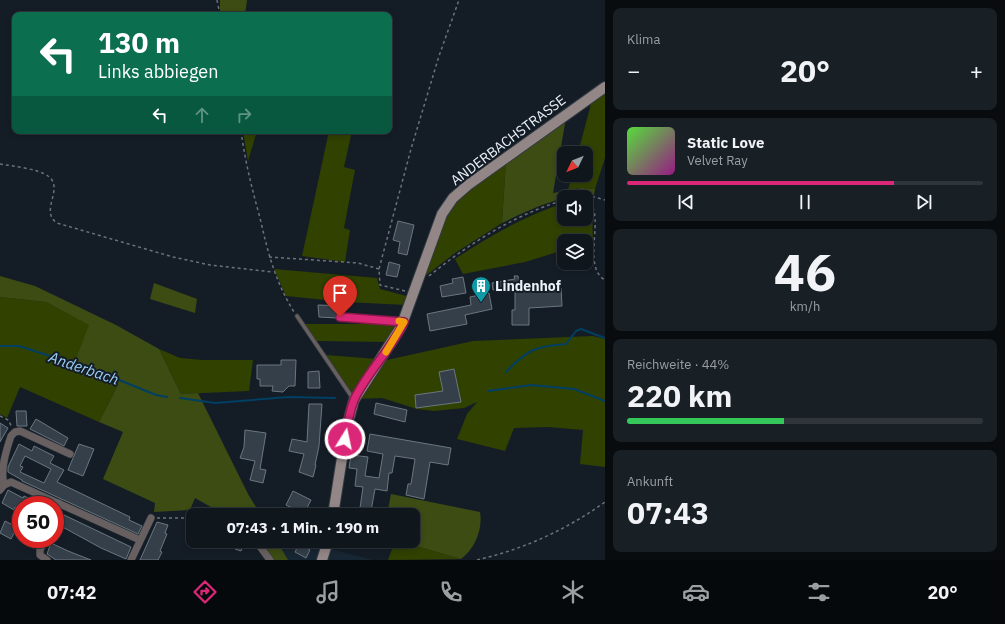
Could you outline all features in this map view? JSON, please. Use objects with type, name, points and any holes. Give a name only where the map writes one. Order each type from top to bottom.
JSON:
[{"type":"main road","name":"ANDERBACHSTRASSE","points":[[334,508],[347,426],[354,400],[404,322],[419,281],[436,226],[442,214],[453,198],[482,175],[605,87]]},
{"type":"main road","points":[[322,560],[326,548]]},
{"type":"street","points":[[43,496],[11,482],[2,488],[0,469],[11,436],[15,432],[20,431],[71,454]]},
{"type":"street","points":[[64,505],[140,540]]},
{"type":"street","points":[[131,560],[151,518]]},
{"type":"street","points":[[41,548],[40,555],[47,560]]},
{"type":"street","points":[[261,548],[270,560]]},
{"type":"lane","points":[[297,316],[354,400]]},
{"type":"lane","points":[[340,317],[404,322]]},
{"type":"path","points":[[217,0],[219,12]]},
{"type":"path","points":[[408,292],[380,284],[380,269],[411,149],[439,56],[459,0]]},
{"type":"path","points":[[241,134],[247,169],[273,272],[284,296],[297,316]]},
{"type":"path","points":[[0,164],[42,173],[52,180],[54,186],[50,207],[51,217],[57,223],[173,257],[210,265],[273,272]]},
{"type":"path","points":[[593,198],[605,200]]},
{"type":"path","points":[[419,281],[427,277],[453,256],[507,223],[536,209],[557,202]]},
{"type":"path","points":[[593,208],[594,266],[598,276],[605,280]]},
{"type":"path","points":[[269,257],[358,263],[380,269]]},
{"type":"path","points":[[0,416],[8,420],[15,432]]},
{"type":"path","points":[[477,560],[516,549],[541,539],[569,525],[605,502]]},
{"type":"path","points":[[151,518],[186,518]]},
{"type":"shaded area","points":[[281,548],[317,548],[321,550],[317,560],[288,560]]},
{"type":"shaded area","points":[[331,549],[373,560],[326,560]]},
{"type":"green space","points":[[220,0],[247,0],[245,12],[220,12]]},
{"type":"green space","points":[[605,91],[605,158],[595,189],[582,188],[568,190],[570,182],[593,182],[593,146],[580,146],[592,100]]},
{"type":"green space","points":[[566,118],[561,146],[557,146],[557,170],[553,193],[557,192],[557,200],[547,203],[502,223],[506,160]]},
{"type":"green space","points":[[244,134],[256,134],[248,161]]},
{"type":"green space","points":[[328,134],[351,134],[344,167],[355,170],[344,228],[350,230],[345,262],[302,256]]},
{"type":"green space","points":[[506,160],[502,223],[455,253],[424,277],[439,227],[457,198]]},
{"type":"green space","points":[[582,188],[595,189],[594,195],[593,190],[570,190]]},
{"type":"green space","points":[[557,205],[557,226],[592,226],[593,234],[557,234],[557,252],[525,262],[463,274],[455,259],[508,227]]},
{"type":"green space","points":[[274,269],[377,278],[380,289],[410,297],[407,305],[345,302],[286,296]]},
{"type":"green space","points":[[0,276],[35,286],[116,325],[159,349],[181,394],[198,393],[248,494],[257,508],[213,508],[195,498],[191,508],[186,508],[186,510],[154,512],[155,503],[103,479],[123,432],[99,422],[117,387],[71,371],[89,325],[46,302],[0,297]]},
{"type":"green space","points":[[154,283],[197,299],[195,313],[150,299]]},
{"type":"green space","points":[[0,297],[46,302],[90,325],[71,370],[117,387],[99,422],[20,387],[7,418],[0,414]]},
{"type":"green space","points":[[304,324],[399,324],[389,342],[316,341]]},
{"type":"green space","points":[[593,336],[605,339],[605,467],[580,464],[583,430],[548,427],[514,428],[505,451],[457,439],[467,414],[477,402],[464,408],[434,411],[417,409],[382,398],[357,399],[366,384],[387,360],[473,341]]},
{"type":"green space","points":[[159,349],[180,358],[202,360],[253,360],[249,391],[181,394]]},
{"type":"green space","points":[[326,355],[377,359],[353,394],[349,393]]},
{"type":"green space","points":[[391,494],[480,512],[481,518],[479,532],[470,550],[461,559],[420,547],[420,508],[388,508]]},
{"type":"green space","points":[[420,547],[461,559],[388,560],[392,548]]},
{"type":"green space","points":[[265,548],[281,548],[288,560],[274,560]]},
{"type":"building","points":[[398,221],[414,225],[407,255],[398,253],[400,242],[393,240]]},
{"type":"building","points":[[389,262],[400,265],[397,277],[386,275]]},
{"type":"building","points":[[514,276],[518,276],[520,289],[561,288],[562,306],[529,308],[529,325],[512,325],[512,310],[515,310],[515,287],[493,290],[492,283],[515,279]]},
{"type":"building","points":[[463,277],[466,293],[442,297],[440,286],[453,283],[452,279]]},
{"type":"building","points":[[489,293],[492,309],[465,315],[467,324],[430,331],[427,314],[471,305],[470,297]]},
{"type":"building","points":[[318,305],[345,306],[344,314],[337,315],[337,318],[319,317]]},
{"type":"building","points":[[281,360],[296,360],[295,386],[289,386],[283,392],[272,391],[273,386],[260,386],[260,379],[257,379],[257,365],[281,365]]},
{"type":"building","points":[[454,369],[461,402],[416,408],[415,395],[443,391],[439,372]]},
{"type":"building","points":[[319,371],[320,388],[308,388],[308,372]]},
{"type":"building","points":[[376,403],[407,410],[405,422],[374,414]]},
{"type":"building","points":[[309,404],[322,404],[319,446],[313,477],[299,472],[304,454],[289,451],[292,439],[307,442]]},
{"type":"building","points":[[16,411],[26,411],[27,426],[17,426]]},
{"type":"building","points":[[36,419],[68,438],[64,446],[30,429]]},
{"type":"building","points":[[0,423],[8,428],[0,442]]},
{"type":"building","points":[[245,430],[266,433],[260,469],[266,470],[263,483],[250,480],[255,461],[240,458],[244,447]]},
{"type":"building","points":[[370,434],[451,448],[448,465],[430,462],[424,499],[406,495],[408,484],[411,484],[415,459],[395,456],[392,473],[389,473],[387,491],[375,489],[372,508],[360,508],[363,487],[355,486],[357,469],[349,468],[351,455],[368,457],[365,476],[379,478],[383,454],[367,451]]},
{"type":"building","points":[[19,444],[32,451],[34,446],[54,456],[50,463],[64,470],[57,482],[130,517],[129,520],[142,526],[138,534],[64,500],[64,496],[55,496],[22,481],[8,472],[8,467]],"holes":[[[25,456],[51,469],[44,483],[20,472],[23,467],[20,466]]]},
{"type":"building","points":[[79,444],[94,449],[83,476],[68,470]]},
{"type":"building","points":[[8,490],[19,496],[12,496],[12,509],[2,503]]},
{"type":"building","points":[[293,491],[311,500],[307,508],[292,508],[286,505]]},
{"type":"building","points":[[64,515],[131,547],[126,559],[101,548],[64,528]]},
{"type":"building","points":[[5,521],[12,524],[11,539],[0,533]]},
{"type":"building","points":[[157,522],[168,525],[165,533],[167,534],[160,551],[162,552],[158,560],[140,560]]},
{"type":"building","points":[[49,548],[62,548],[91,560],[56,560],[47,554]]},
{"type":"building","points":[[236,548],[242,548],[241,551]]},
{"type":"building","points":[[297,548],[306,548],[310,550],[306,558],[295,552]]},
{"type":"waterway","name":"Anderbach","points":[[506,372],[532,350],[546,346],[566,344],[576,331],[581,329],[605,338]]},
{"type":"waterway","name":"Anderbach","points":[[0,346],[19,346],[102,373],[156,395],[167,397]]},
{"type":"waterway","points":[[488,391],[531,385],[574,389],[605,401]]},
{"type":"waterway","name":"Anderbach","points":[[180,398],[215,403],[288,397],[335,398]]},
{"type":"slow traffic","points":[[386,352],[404,322],[399,321]]},
{"type":"place","name":"Lindenhof","points":[[481,303]]},
{"type":"route","points":[[340,317],[404,322],[383,357],[354,400],[345,439]]}]
